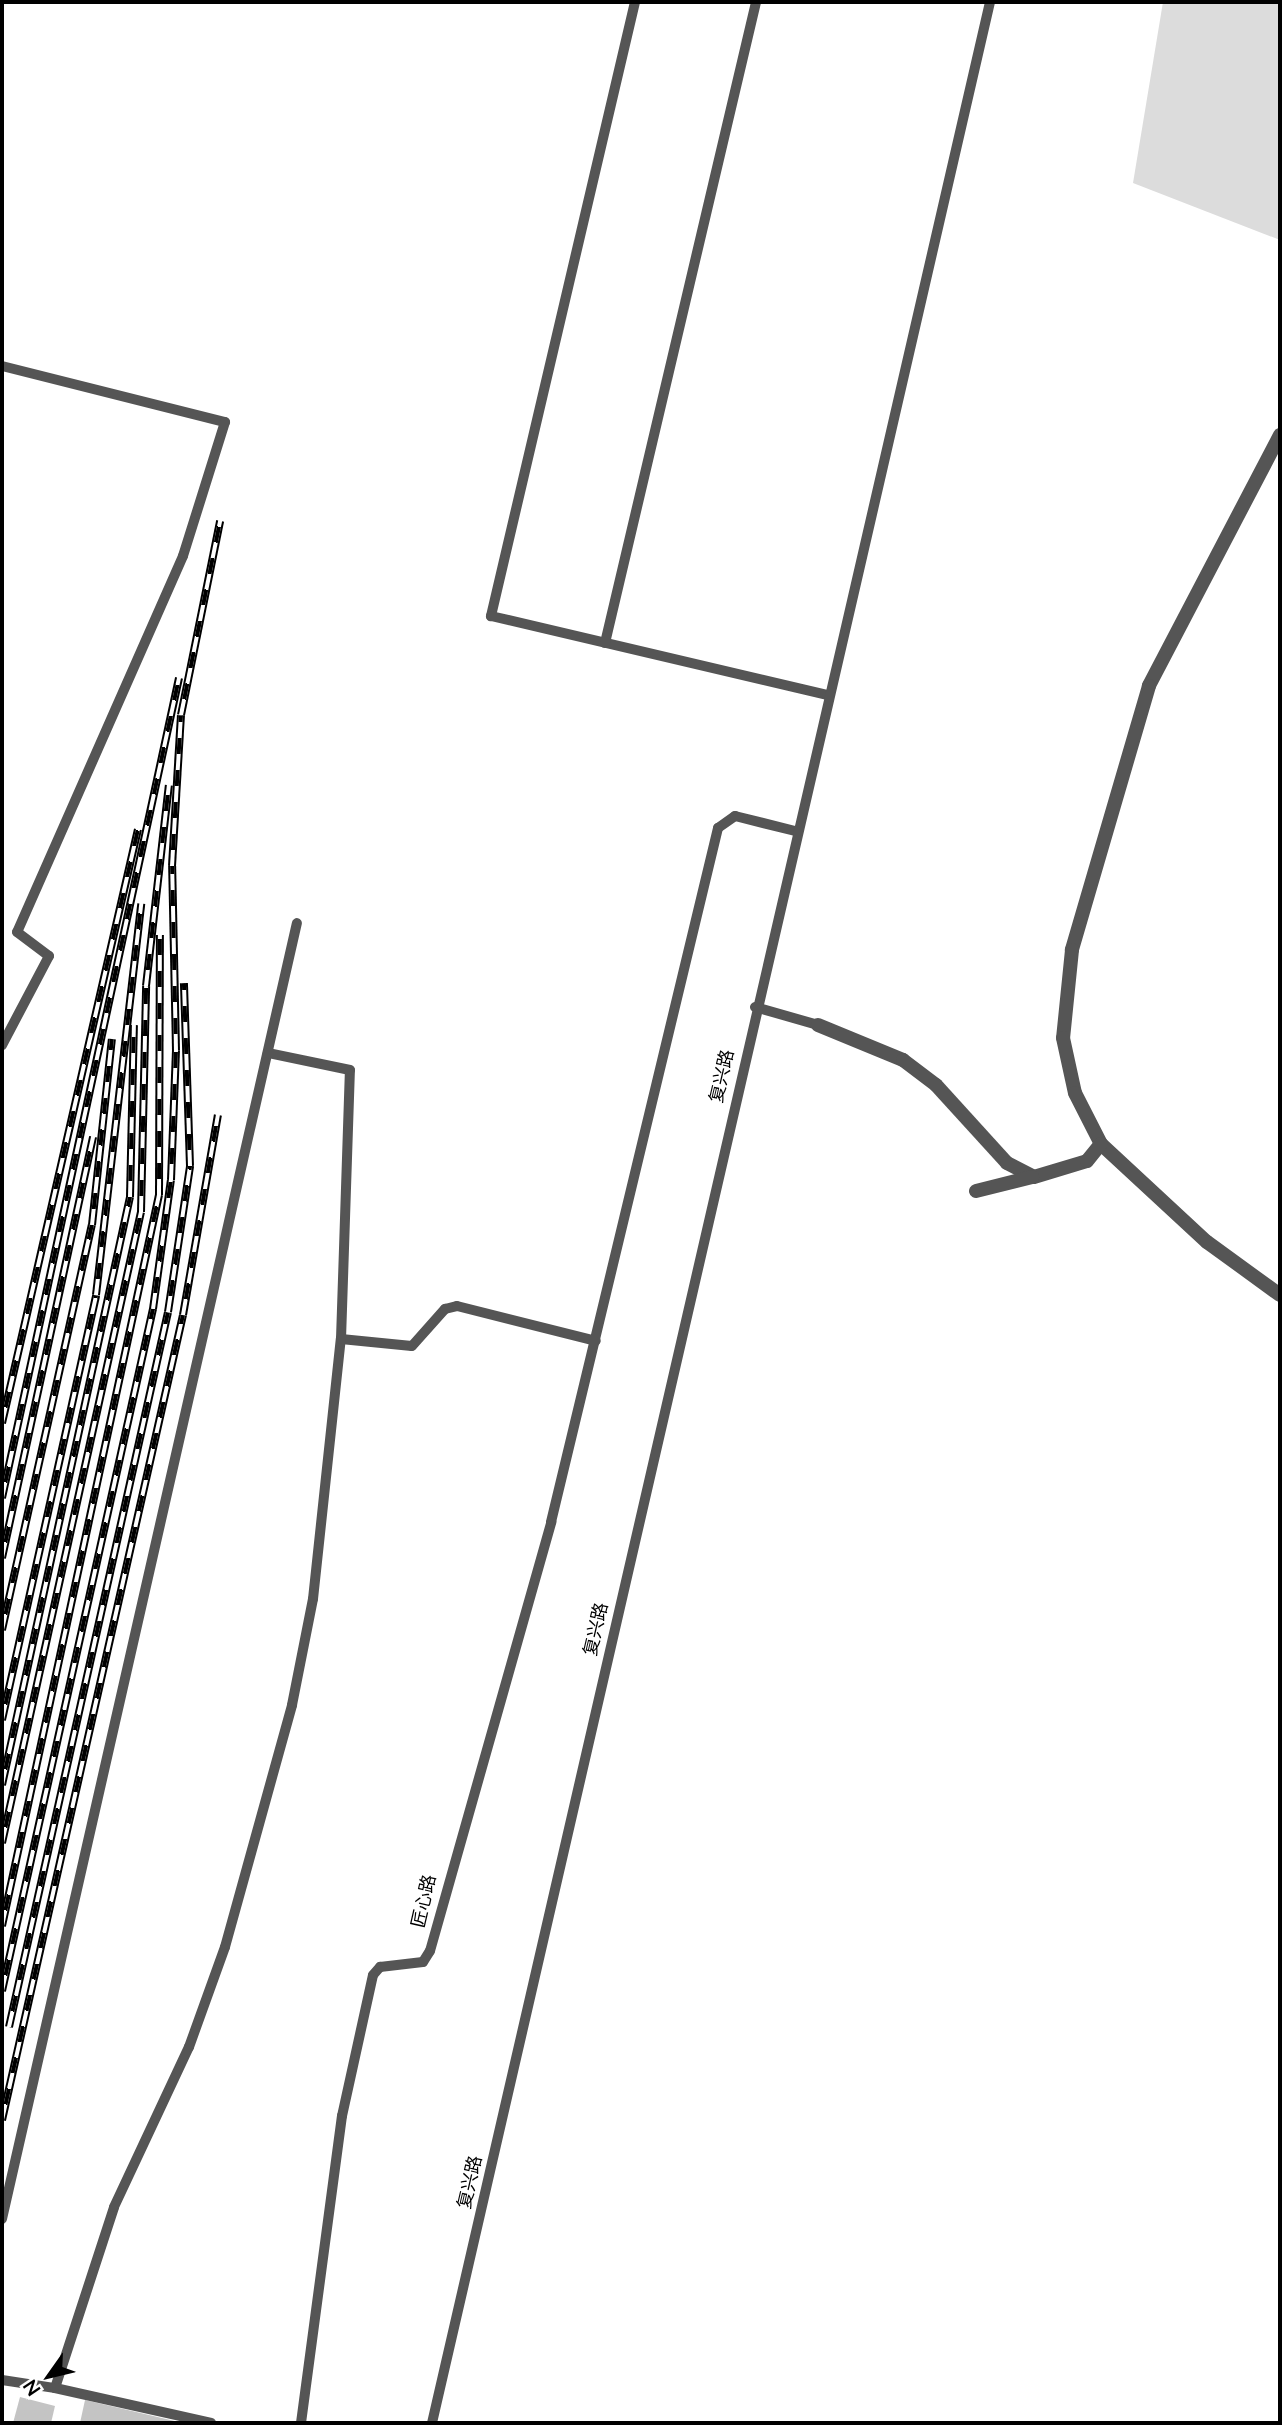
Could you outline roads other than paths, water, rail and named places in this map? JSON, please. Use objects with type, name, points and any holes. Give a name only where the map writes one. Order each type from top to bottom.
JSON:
[{"type":"street","points":[[1280,435],[1149,686],[1072,950],[1063,1038],[1075,1093],[1101,1144],[1207,1242],[1280,1295]]},
{"type":"street","points":[[818,1025],[902,1060],[936,1085],[1007,1163],[1034,1177]]},
{"type":"street","points":[[976,1191],[1087,1161],[1101,1144]]},
{"type":"lane","points":[[635,2],[491,616],[827,695]]},
{"type":"lane","points":[[605,643],[756,2]]},
{"type":"lane","name":"复兴路","points":[[432,2423],[795,831],[990,2]]},
{"type":"lane","points":[[2,366],[225,422],[183,556],[17,932],[49,956],[2,1045]]},
{"type":"lane","points":[[341,1339],[412,1346],[445,1309],[457,1306],[596,1341],[718,828],[735,816],[795,831]]},
{"type":"lane","points":[[2,2219],[297,923]]},
{"type":"lane","points":[[755,1007],[818,1025]]},
{"type":"lane","points":[[55,2388],[114,2207],[189,2047],[253,1856],[313,1598],[341,1339],[350,1070],[268,1053]]},
{"type":"lane","name":"匠心路","points":[[302,2423],[342,2116],[373,1975],[380,1967],[424,1962],[430,1951],[551,1522],[589,1356],[596,1341]]},
{"type":"lane","points":[[2,2380],[55,2388],[211,2423]]},
{"type":"railway","points":[[2,1991],[153,1309],[171,1180],[176,1050],[172,866],[181,715],[220,521]]},
{"type":"railway","points":[[2,1498],[179,678]]},
{"type":"railway","points":[[2,1843],[141,1212],[146,986],[169,785]]},
{"type":"railway","points":[[2,1423],[138,829]]},
{"type":"railway","points":[[2,1720],[96,1295],[141,904]]},
{"type":"railway","points":[[2,1926],[159,1195],[160,935]]},
{"type":"railway","points":[[9,2027],[168,1312],[190,1166],[184,983]]},
{"type":"railway","points":[[2,1785],[130,1197],[134,1025]]},
{"type":"railway","points":[[2,1630],[92,1225],[112,1039]]},
{"type":"railway","points":[[2,2120],[183,1315],[218,1115]]},
{"type":"railway","points":[[2,1558],[93,1137]]}]
